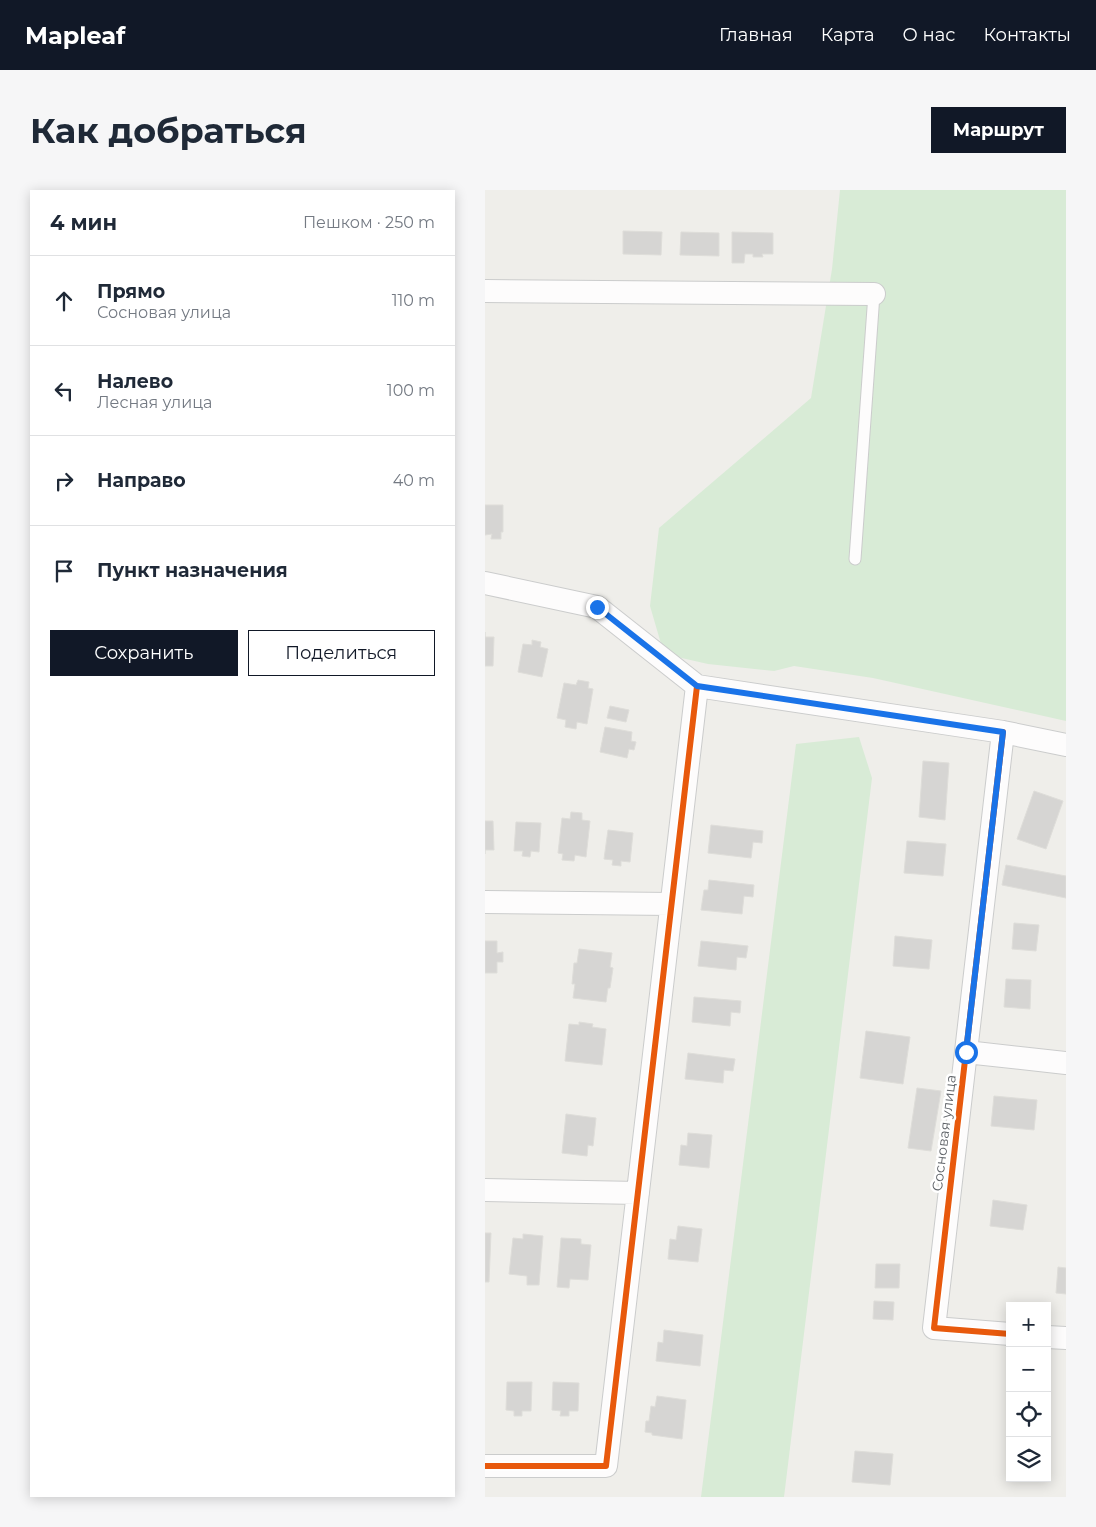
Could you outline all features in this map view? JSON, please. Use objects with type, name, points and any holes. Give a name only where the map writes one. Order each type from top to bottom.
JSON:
[{"type":"street","points":[[485,291],[874,294]]},
{"type":"street","points":[[485,582],[597,607],[697,686],[1003,732],[1066,745]]},
{"type":"street","points":[[485,1466],[606,1466],[697,686]]},
{"type":"street","name":"Сосновая улица","points":[[1003,732],[934,1328],[1006,1334]]},
{"type":"street","points":[[485,902],[671,904]]},
{"type":"street","points":[[966,1052],[1066,1063]]},
{"type":"street","points":[[485,1190],[638,1192]]},
{"type":"street","points":[[1051,1337],[1066,1338]]},
{"type":"lane","points":[[855,559],[874,294]]},
{"type":"green space","points":[[840,190],[1066,190],[1066,721],[873,678],[794,666],[774,671],[708,664],[664,654],[650,606],[659,528],[811,398],[832,269]]},
{"type":"green space","points":[[859,737],[872,778],[784,1497],[701,1497],[796,744]]},
{"type":"building","points":[[623,231],[662,232],[661,255],[623,254]]},
{"type":"building","points":[[681,232],[719,233],[719,256],[680,255]]},
{"type":"building","points":[[732,232],[773,233],[773,254],[762,254],[763,257],[753,257],[753,254],[745,254],[744,263],[732,263]]},
{"type":"building","points":[[485,505],[503,505],[503,532],[501,532],[501,539],[491,539],[492,534],[485,535]]},
{"type":"building","points":[[485,637],[494,637],[493,666],[485,666]]},
{"type":"building","points":[[532,640],[541,642],[540,647],[548,649],[542,677],[518,672],[523,644],[532,645]]},
{"type":"building","points":[[578,680],[589,682],[588,688],[593,689],[587,724],[577,722],[576,729],[565,727],[566,720],[557,718],[564,683],[576,685]]},
{"type":"building","points":[[610,706],[629,710],[626,722],[607,718]]},
{"type":"building","points":[[605,727],[632,732],[631,741],[636,742],[634,750],[629,749],[627,758],[600,752]]},
{"type":"building","points":[[923,761],[949,763],[945,820],[919,817]]},
{"type":"building","points":[[1034,791],[1063,801],[1046,849],[1017,839]]},
{"type":"building","points":[[571,812],[582,813],[582,820],[590,821],[586,857],[575,855],[574,861],[562,860],[563,854],[558,853],[562,818],[570,819]]},
{"type":"building","points":[[485,821],[493,821],[494,850],[485,850]]},
{"type":"building","points":[[516,822],[541,823],[539,852],[531,851],[530,857],[522,856],[523,851],[514,851]]},
{"type":"building","points":[[711,825],[763,831],[762,843],[753,842],[751,858],[708,853]]},
{"type":"building","points":[[608,830],[633,833],[630,862],[621,861],[621,866],[612,865],[613,860],[604,859]]},
{"type":"building","points":[[907,841],[946,844],[943,876],[904,873]]},
{"type":"building","points":[[1006,865],[1066,876],[1066,898],[1002,885]]},
{"type":"building","points":[[709,880],[754,885],[753,897],[744,896],[742,914],[701,910],[704,890],[708,890]]},
{"type":"building","points":[[1014,923],[1039,925],[1036,951],[1012,949]]},
{"type":"building","points":[[895,936],[932,940],[929,969],[893,966]]},
{"type":"building","points":[[485,941],[497,941],[497,953],[503,952],[503,962],[497,962],[497,973],[485,973]]},
{"type":"building","points":[[701,941],[748,946],[746,958],[737,957],[736,970],[698,966]]},
{"type":"building","points":[[579,949],[612,953],[610,967],[613,968],[606,1002],[573,998],[575,984],[572,984],[574,963],[577,963]]},
{"type":"building","points":[[1006,979],[1031,980],[1030,1009],[1004,1007]]},
{"type":"building","points":[[694,997],[741,1001],[740,1013],[731,1012],[730,1026],[692,1022]]},
{"type":"building","points":[[579,1022],[593,1024],[592,1027],[606,1029],[602,1065],[565,1061],[569,1024],[579,1025]]},
{"type":"building","points":[[866,1031],[910,1037],[903,1084],[860,1078]]},
{"type":"building","points":[[688,1053],[735,1059],[733,1071],[724,1070],[723,1083],[685,1079]]},
{"type":"building","points":[[917,1088],[941,1091],[931,1151],[908,1148]]},
{"type":"building","points":[[994,1096],[1037,1100],[1034,1130],[991,1126]]},
{"type":"building","points":[[566,1114],[596,1118],[593,1146],[588,1145],[587,1156],[562,1153]]},
{"type":"building","points":[[688,1133],[712,1135],[709,1168],[679,1165],[681,1145],[687,1146]]},
{"type":"building","points":[[993,1200],[1027,1205],[1023,1230],[990,1226]]},
{"type":"building","points":[[678,1226],[702,1229],[698,1262],[668,1259],[670,1239],[676,1240]]},
{"type":"building","points":[[485,1233],[491,1233],[489,1282],[485,1282]]},
{"type":"building","points":[[523,1234],[543,1236],[539,1285],[527,1285],[527,1276],[509,1274],[513,1238],[523,1239]]},
{"type":"building","points":[[561,1238],[581,1239],[581,1244],[591,1245],[588,1280],[570,1279],[569,1288],[557,1287]]},
{"type":"building","points":[[876,1264],[900,1264],[899,1288],[875,1288]]},
{"type":"building","points":[[1058,1267],[1066,1268],[1066,1294],[1056,1293]]},
{"type":"building","points":[[874,1301],[894,1302],[893,1320],[873,1319]]},
{"type":"building","points":[[664,1330],[703,1335],[700,1366],[656,1361],[658,1342],[663,1343]]},
{"type":"building","points":[[507,1382],[532,1382],[531,1411],[522,1411],[522,1416],[514,1416],[514,1411],[506,1410]]},
{"type":"building","points":[[553,1382],[579,1383],[578,1411],[569,1411],[569,1416],[560,1416],[561,1411],[552,1410]]},
{"type":"building","points":[[657,1396],[686,1400],[682,1439],[652,1435],[652,1433],[645,1432],[651,1406],[655,1407]]},
{"type":"building","points":[[855,1451],[893,1454],[890,1485],[852,1482]]},
{"type":"cycle path","points":[[485,1466],[606,1466],[697,686]]},
{"type":"cycle path","points":[[1003,732],[934,1328],[1006,1334]]},
{"type":"route","points":[[597,607],[697,686],[1003,732],[966,1052]]}]
